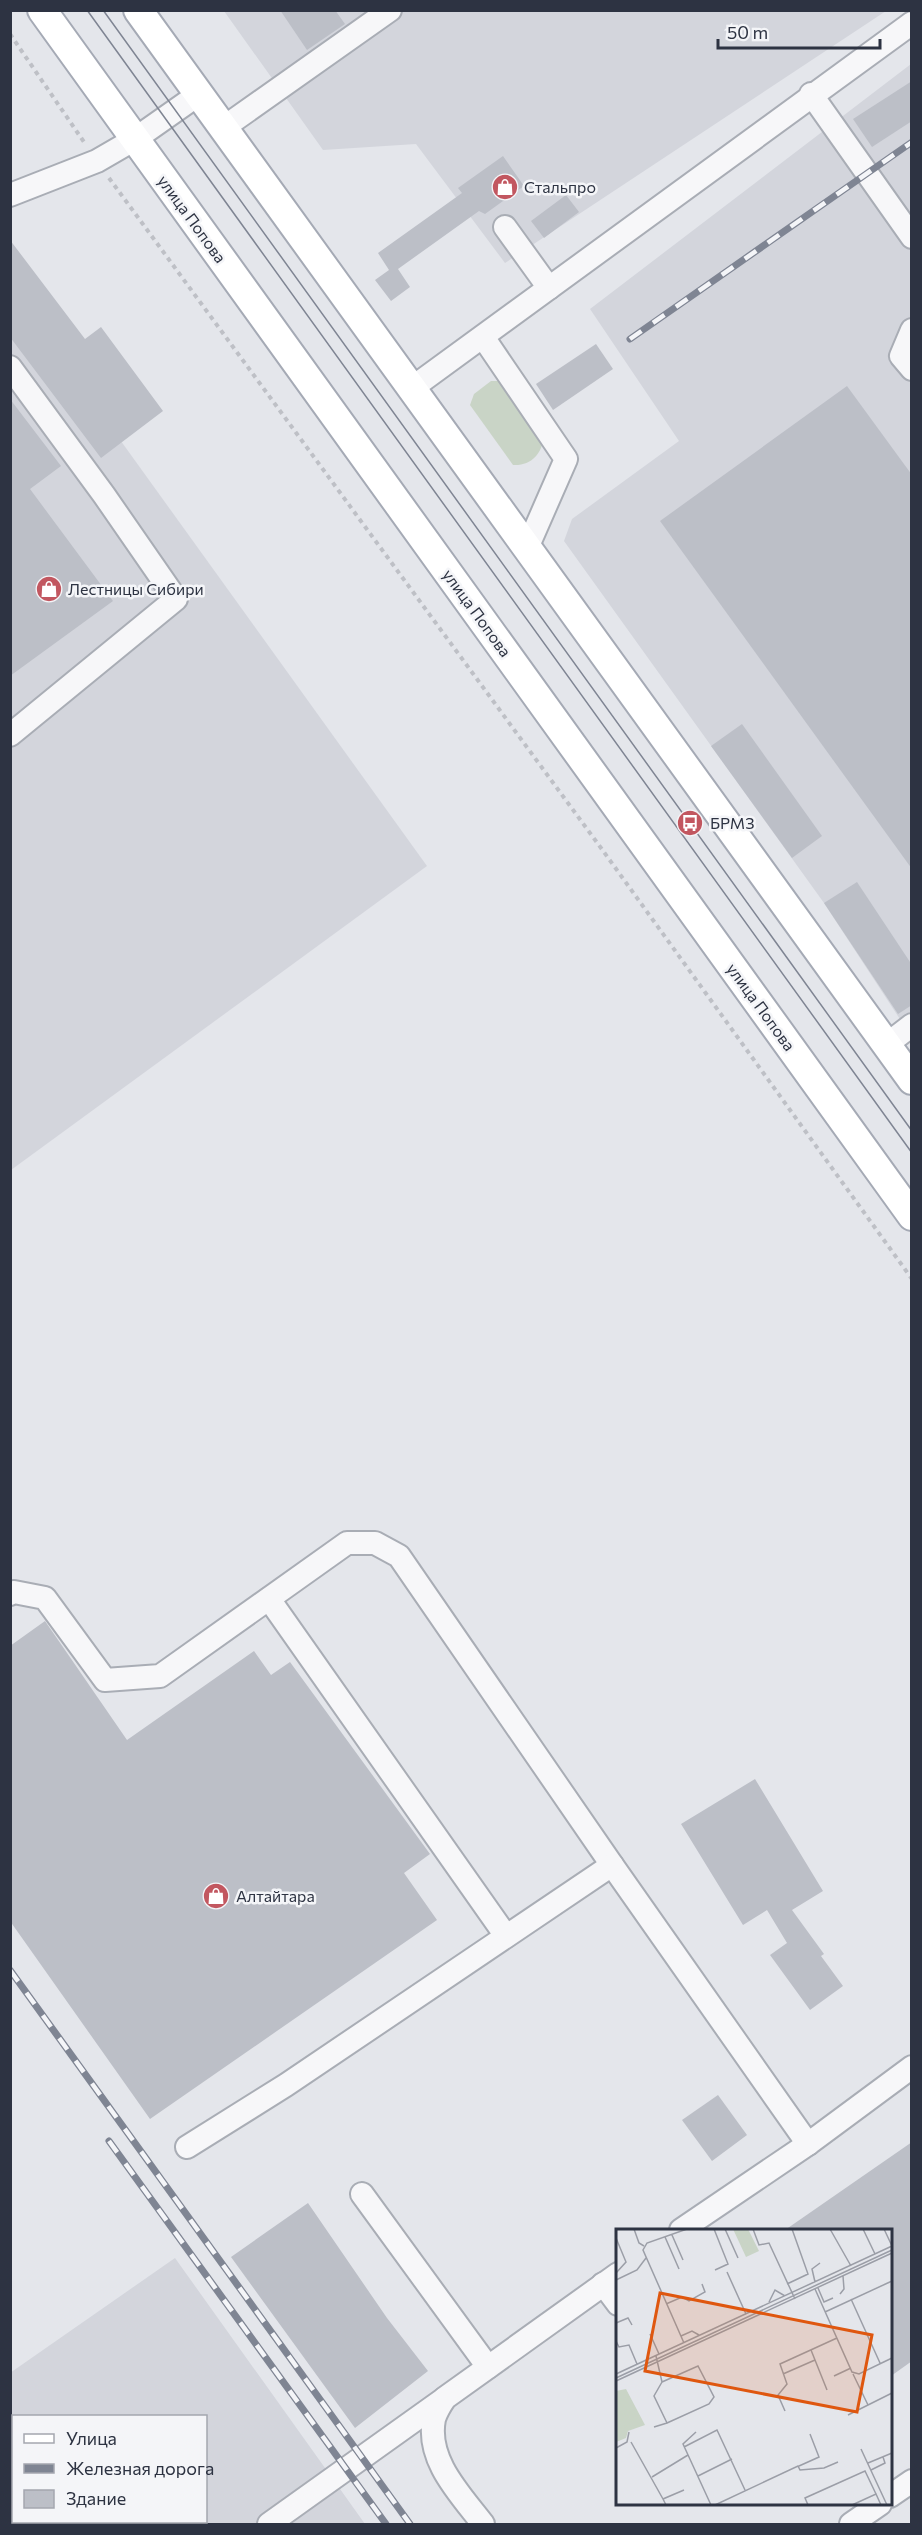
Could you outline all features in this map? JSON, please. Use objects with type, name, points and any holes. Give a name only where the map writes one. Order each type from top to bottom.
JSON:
[{"type":"main road","name":"улица Попова","points":[[42,10],[912,1216]]},
{"type":"main road","points":[[138,10],[912,1080]]},
{"type":"street","points":[[223,128],[390,10]]},
{"type":"street","points":[[412,388],[811,94],[912,23]]},
{"type":"street","points":[[10,195],[97,161],[135,139],[199,94]]},
{"type":"street","points":[[811,94],[912,237]]},
{"type":"street","points":[[505,227],[549,288]]},
{"type":"street","points":[[912,330],[901,356],[912,369]]},
{"type":"street","points":[[483,337],[566,459],[527,548]]},
{"type":"street","points":[[10,368],[104,495],[176,599],[10,735]]},
{"type":"street","points":[[886,1045],[912,1025]]},
{"type":"street","points":[[10,1594],[14,1592],[45,1598],[105,1680],[160,1676],[347,1543],[375,1543],[399,1556],[808,2144]]},
{"type":"street","points":[[269,1599],[506,1936]]},
{"type":"street","points":[[187,2147],[286,2085],[612,1865]]},
{"type":"street","points":[[682,2229],[808,2144],[912,2067]]},
{"type":"street","points":[[362,2194],[488,2367]]},
{"type":"street","points":[[269,2524],[610,2279],[616,2298]]},
{"type":"street","points":[[445,2398],[434,2418],[434,2443],[444,2472],[483,2524]]},
{"type":"street","points":[[892,2495],[912,2481]]},
{"type":"street","points":[[851,2524],[879,2505]]},
{"type":"path","points":[[10,34],[97,161],[594,838],[912,1280]]},
{"type":"shaded area","points":[[224,11],[886,11],[505,263],[416,144],[323,150]]},
{"type":"shaded area","points":[[911,64],[911,1036],[824,903],[564,541],[572,519],[679,441],[590,309]]},
{"type":"shaded area","points":[[10,287],[427,866],[11,1170],[10,1170]]},
{"type":"shaded area","points":[[175,2258],[365,2524],[11,2524],[10,2373]]},
{"type":"green space","points":[[491,381],[505,381],[544,436],[541,448],[530,461],[513,465],[470,405],[474,394]]},
{"type":"building","points":[[280,10],[335,10],[345,24],[307,50]]},
{"type":"building","points":[[912,81],[912,121],[872,147],[853,119]]},
{"type":"building","points":[[503,156],[524,186],[485,214],[479,211],[398,269],[410,287],[391,301],[375,280],[389,270],[378,253],[462,193],[458,188]]},
{"type":"building","points":[[566,195],[579,212],[544,238],[531,221]]},
{"type":"building","points":[[10,240],[85,339],[101,327],[163,411],[101,458],[10,337]]},
{"type":"building","points":[[596,344],[613,369],[553,410],[536,384]]},
{"type":"building","points":[[847,386],[912,475],[912,869],[660,521]]},
{"type":"building","points":[[10,399],[61,466],[30,489],[113,601],[10,676]]},
{"type":"building","points":[[742,724],[822,836],[792,858],[711,746]]},
{"type":"building","points":[[857,882],[912,965],[912,1005],[898,1014],[824,903]]},
{"type":"building","name":"Алтайтара","points":[[45,1621],[127,1740],[254,1651],[271,1675],[290,1662],[430,1854],[404,1873],[437,1920],[150,2119],[10,1921],[10,1646]]},
{"type":"building","points":[[755,1779],[823,1891],[792,1910],[824,1954],[821,1956],[843,1986],[810,2010],[770,1955],[787,1943],[767,1910],[743,1925],[681,1824]]},
{"type":"building","points":[[718,2095],[747,2135],[712,2161],[682,2120]]},
{"type":"building","points":[[912,2142],[912,2361],[892,2375],[892,2229],[786,2229]]},
{"type":"building","points":[[308,2203],[387,2318],[428,2371],[355,2428],[231,2257]]},
{"type":"tram line","points":[[87,10],[912,1153]]},
{"type":"tram line","points":[[103,10],[912,1131]]},
{"type":"railway","points":[[630,339],[912,142]]},
{"type":"railway","points":[[10,1970],[410,2524]]},
{"type":"railway","points":[[109,2141],[386,2524]]},
{"type":"place","name":"Стальпро","points":[[505,187]]},
{"type":"place","name":"Лестницы Сибири","points":[[49,589]]},
{"type":"place","name":"БРМЗ","points":[[690,823]]},
{"type":"place","name":"Алтайтара","points":[[216,1896]]}]
